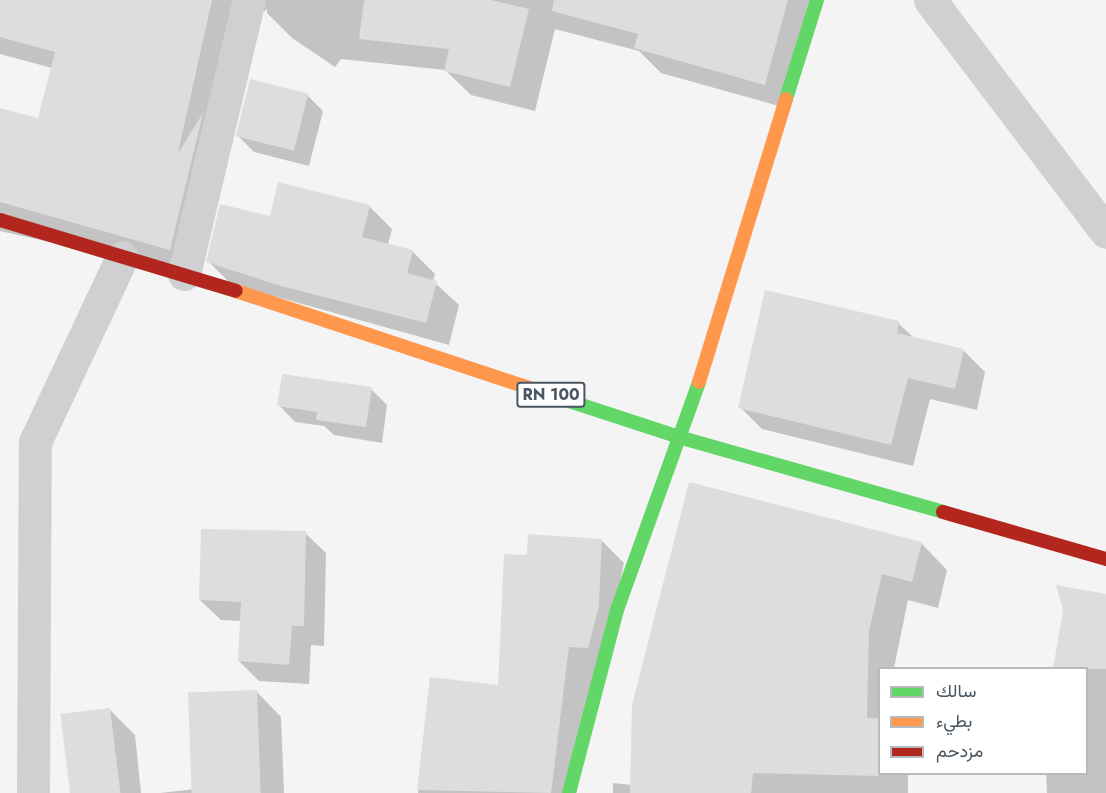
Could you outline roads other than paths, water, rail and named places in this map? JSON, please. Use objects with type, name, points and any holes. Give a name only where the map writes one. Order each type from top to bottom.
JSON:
[{"type":"main road","points":[[569,793],[617,610],[682,438],[818,0]]},
{"type":"main road","name":"RN 100","points":[[0,220],[184,274],[682,438],[1106,559]]},
{"type":"street","points":[[184,274],[249,0]]},
{"type":"street","points":[[930,0],[1106,232]]},
{"type":"street","points":[[33,793],[35,441],[122,257]]}]
